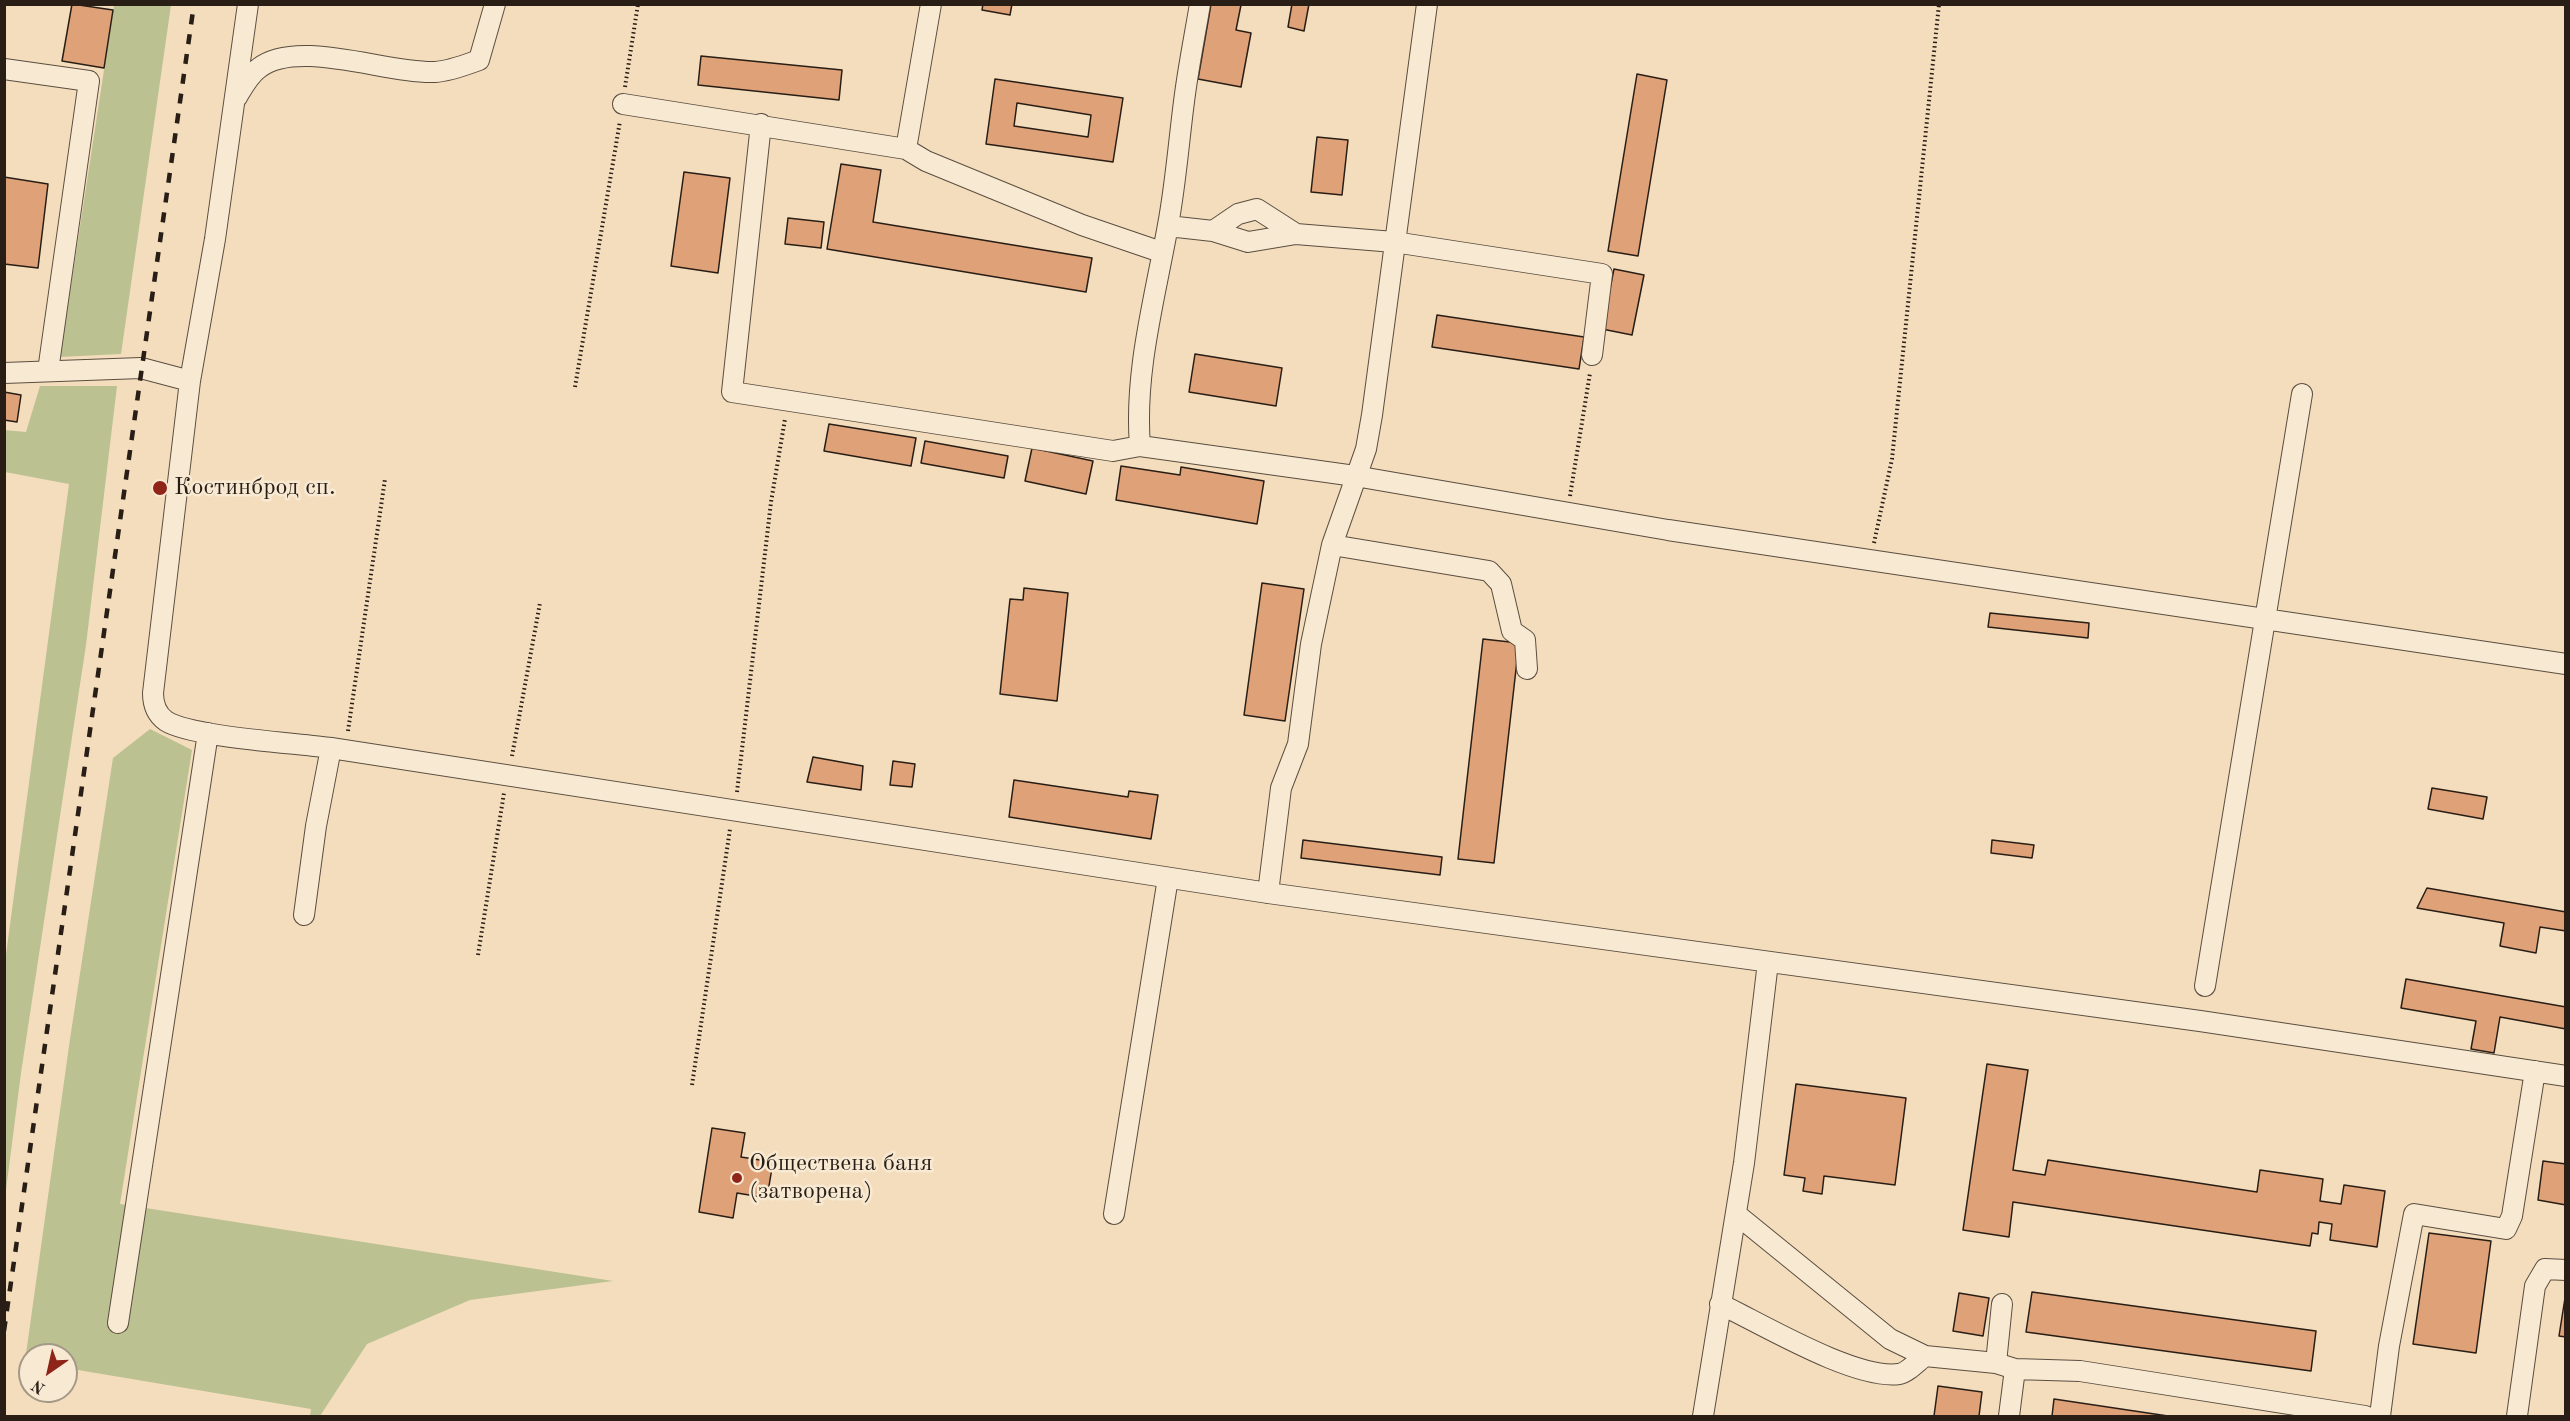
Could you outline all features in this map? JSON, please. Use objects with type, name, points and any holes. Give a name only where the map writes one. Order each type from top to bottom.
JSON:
[{"type":"street","points":[[248,4],[215,239],[190,381],[153,701],[156,710],[168,722],[208,733],[338,749],[1268,893],[2200,1021],[2565,1076]]},
{"type":"street","points":[[234,102],[259,68],[275,60],[305,55],[393,70],[436,72],[479,60],[495,4]]},
{"type":"street","points":[[906,149],[931,4]]},
{"type":"street","points":[[1140,446],[1137,412],[1161,252],[1168,226],[1185,90],[1200,4]]},
{"type":"street","points":[[1268,893],[1281,788],[1298,744],[1311,644],[1332,545],[1366,449],[1427,4]]},
{"type":"street","points":[[4,69],[89,81],[48,371]]},
{"type":"street","points":[[623,104],[906,149],[926,161],[1082,225],[1161,252]]},
{"type":"street","points":[[760,124],[732,392],[1113,452],[1140,446],[1355,476],[1567,514],[2565,664]]},
{"type":"street","points":[[1213,231],[1238,214],[1257,209],[1296,234]]},
{"type":"street","points":[[1168,226],[1213,231],[1248,242],[1296,234],[1394,242],[1602,274],[1592,355]]},
{"type":"street","points":[[4,374],[141,368],[190,381]]},
{"type":"street","points":[[2205,986],[2302,394]]},
{"type":"street","points":[[1332,545],[1489,571],[1501,584],[1512,631],[1525,640],[1527,669]]},
{"type":"street","points":[[118,1323],[208,733]]},
{"type":"street","points":[[304,915],[316,826],[338,749]]},
{"type":"street","points":[[1114,1214],[1168,878]]},
{"type":"street","points":[[1703,1416],[1736,1214],[1768,962]]},
{"type":"street","points":[[2380,1416],[2389,1346],[2414,1214],[2505,1229],[2512,1216],[2535,1071]]},
{"type":"street","points":[[1736,1214],[1890,1339],[1925,1356],[1996,1363],[2015,1369],[2079,1371],[2365,1416]]},
{"type":"street","points":[[2517,1416],[2535,1286],[2544,1269],[2565,1270]]},
{"type":"street","points":[[1720,1304],[1826,1355],[1872,1374],[1901,1374],[1925,1356]]},
{"type":"street","points":[[1996,1363],[2002,1304]]},
{"type":"street","points":[[2009,1416],[2015,1369]]},
{"type":"path","points":[[575,387],[638,4]]},
{"type":"path","points":[[1871,559],[1892,459],[1939,4]]},
{"type":"path","points":[[1567,514],[1592,355]]},
{"type":"path","points":[[692,1085],[734,811],[771,502],[788,400]]},
{"type":"path","points":[[338,749],[385,479]]},
{"type":"green space","points":[[114,5],[171,5],[121,354],[60,357]]},
{"type":"green space","points":[[40,386],[117,386],[86,645],[21,1073],[5,1198],[5,962],[69,484],[5,472],[4,430],[26,432]]},
{"type":"green space","points":[[150,729],[192,750],[120,1204],[613,1281],[470,1300],[367,1344],[320,1416],[310,1416],[311,1409],[78,1370],[78,1343],[28,1343],[70,1039],[113,758]]},
{"type":"building","points":[[72,4],[113,10],[104,68],[62,61]]},
{"type":"building","points":[[983,4],[1012,4],[1010,15],[982,10]]},
{"type":"building","points":[[1211,4],[1241,5],[1236,30],[1251,33],[1241,87],[1198,79]]},
{"type":"building","points":[[1292,4],[1309,4],[1304,31],[1288,27]]},
{"type":"building","points":[[701,56],[842,70],[839,100],[698,85]]},
{"type":"building","points":[[1637,74],[1667,80],[1638,256],[1608,251]]},
{"type":"building","points":[[995,79],[1123,98],[1113,162],[986,144]],"holes":[[[1017,103],[1091,115],[1088,137],[1014,126]]]},
{"type":"building","points":[[1317,137],[1348,140],[1342,195],[1311,192]]},
{"type":"building","points":[[841,164],[881,170],[873,222],[1092,258],[1086,292],[827,249]]},
{"type":"building","points":[[684,172],[730,178],[718,273],[671,266]]},
{"type":"building","points":[[4,177],[48,184],[38,268],[4,264]]},
{"type":"building","points":[[788,218],[824,222],[821,248],[785,244]]},
{"type":"building","points":[[1614,269],[1644,275],[1632,335],[1602,329]]},
{"type":"building","points":[[1437,315],[1584,337],[1579,369],[1432,347]]},
{"type":"building","points":[[1195,354],[1282,368],[1276,406],[1189,392]]},
{"type":"building","points":[[4,392],[21,395],[17,422],[4,420]]},
{"type":"building","points":[[829,424],[916,438],[911,466],[824,451]]},
{"type":"building","points":[[925,441],[1008,456],[1004,478],[921,463]]},
{"type":"building","points":[[1032,448],[1093,461],[1086,494],[1025,481]]},
{"type":"building","points":[[1121,466],[1180,475],[1181,467],[1264,481],[1257,524],[1116,500]]},
{"type":"building","points":[[1262,583],[1304,589],[1285,721],[1244,715]]},
{"type":"building","points":[[1024,588],[1068,593],[1057,701],[1000,694],[1010,599],[1023,600]]},
{"type":"building","points":[[1990,613],[2089,623],[2088,638],[1988,627]]},
{"type":"building","points":[[1483,639],[1519,643],[1494,863],[1458,859]]},
{"type":"building","points":[[813,757],[863,766],[861,790],[807,782]]},
{"type":"building","points":[[893,761],[915,764],[912,787],[890,785]]},
{"type":"building","points":[[1014,780],[1128,797],[1129,791],[1158,795],[1151,839],[1009,817]]},
{"type":"building","points":[[2432,788],[2487,797],[2483,819],[2428,809]]},
{"type":"building","points":[[1303,840],[1442,857],[1440,875],[1301,858]]},
{"type":"building","points":[[1992,840],[2034,845],[2032,858],[1991,853]]},
{"type":"building","points":[[2427,888],[2566,912],[2566,931],[2540,927],[2536,953],[2500,946],[2504,923],[2417,908]]},
{"type":"building","points":[[2406,979],[2566,1007],[2566,1029],[2500,1017],[2494,1053],[2471,1049],[2476,1021],[2401,1008]]},
{"type":"building","points":[[1987,1064],[2028,1070],[2013,1170],[2045,1175],[2048,1160],[2257,1192],[2260,1170],[2323,1179],[2320,1201],[2341,1204],[2344,1185],[2385,1191],[2377,1247],[2330,1240],[2332,1224],[2319,1222],[2318,1234],[2312,1233],[2310,1246],[2013,1202],[2009,1237],[1963,1230]]},
{"type":"building","points":[[1796,1084],[1906,1098],[1895,1185],[1824,1176],[1822,1194],[1803,1191],[1805,1178],[1784,1175]]},
{"type":"building","name":"Обществена баня (затворена)","points":[[712,1128],[745,1133],[741,1157],[773,1162],[767,1198],[737,1193],[733,1218],[699,1212]]},
{"type":"building","points":[[2543,1161],[2566,1164],[2566,1205],[2538,1200]]},
{"type":"building","points":[[2429,1233],[2491,1241],[2476,1353],[2413,1344]]},
{"type":"building","points":[[2032,1292],[2316,1331],[2311,1371],[2026,1332]]},
{"type":"building","points":[[1959,1293],[1989,1298],[1983,1336],[1953,1331]]},
{"type":"building","points":[[2566,1299],[2566,1337],[2559,1336]]},
{"type":"building","points":[[1938,1386],[1982,1392],[1979,1416],[1934,1416]]},
{"type":"building","points":[[2054,1399],[2168,1416],[2052,1416]]},
{"type":"railway","points":[[4,1331],[194,4]]},
{"type":"place","name":"Костинброд сп.","points":[[160,488]]},
{"type":"place","name":"Обществена баня (затворена)","points":[[737,1178]]}]
